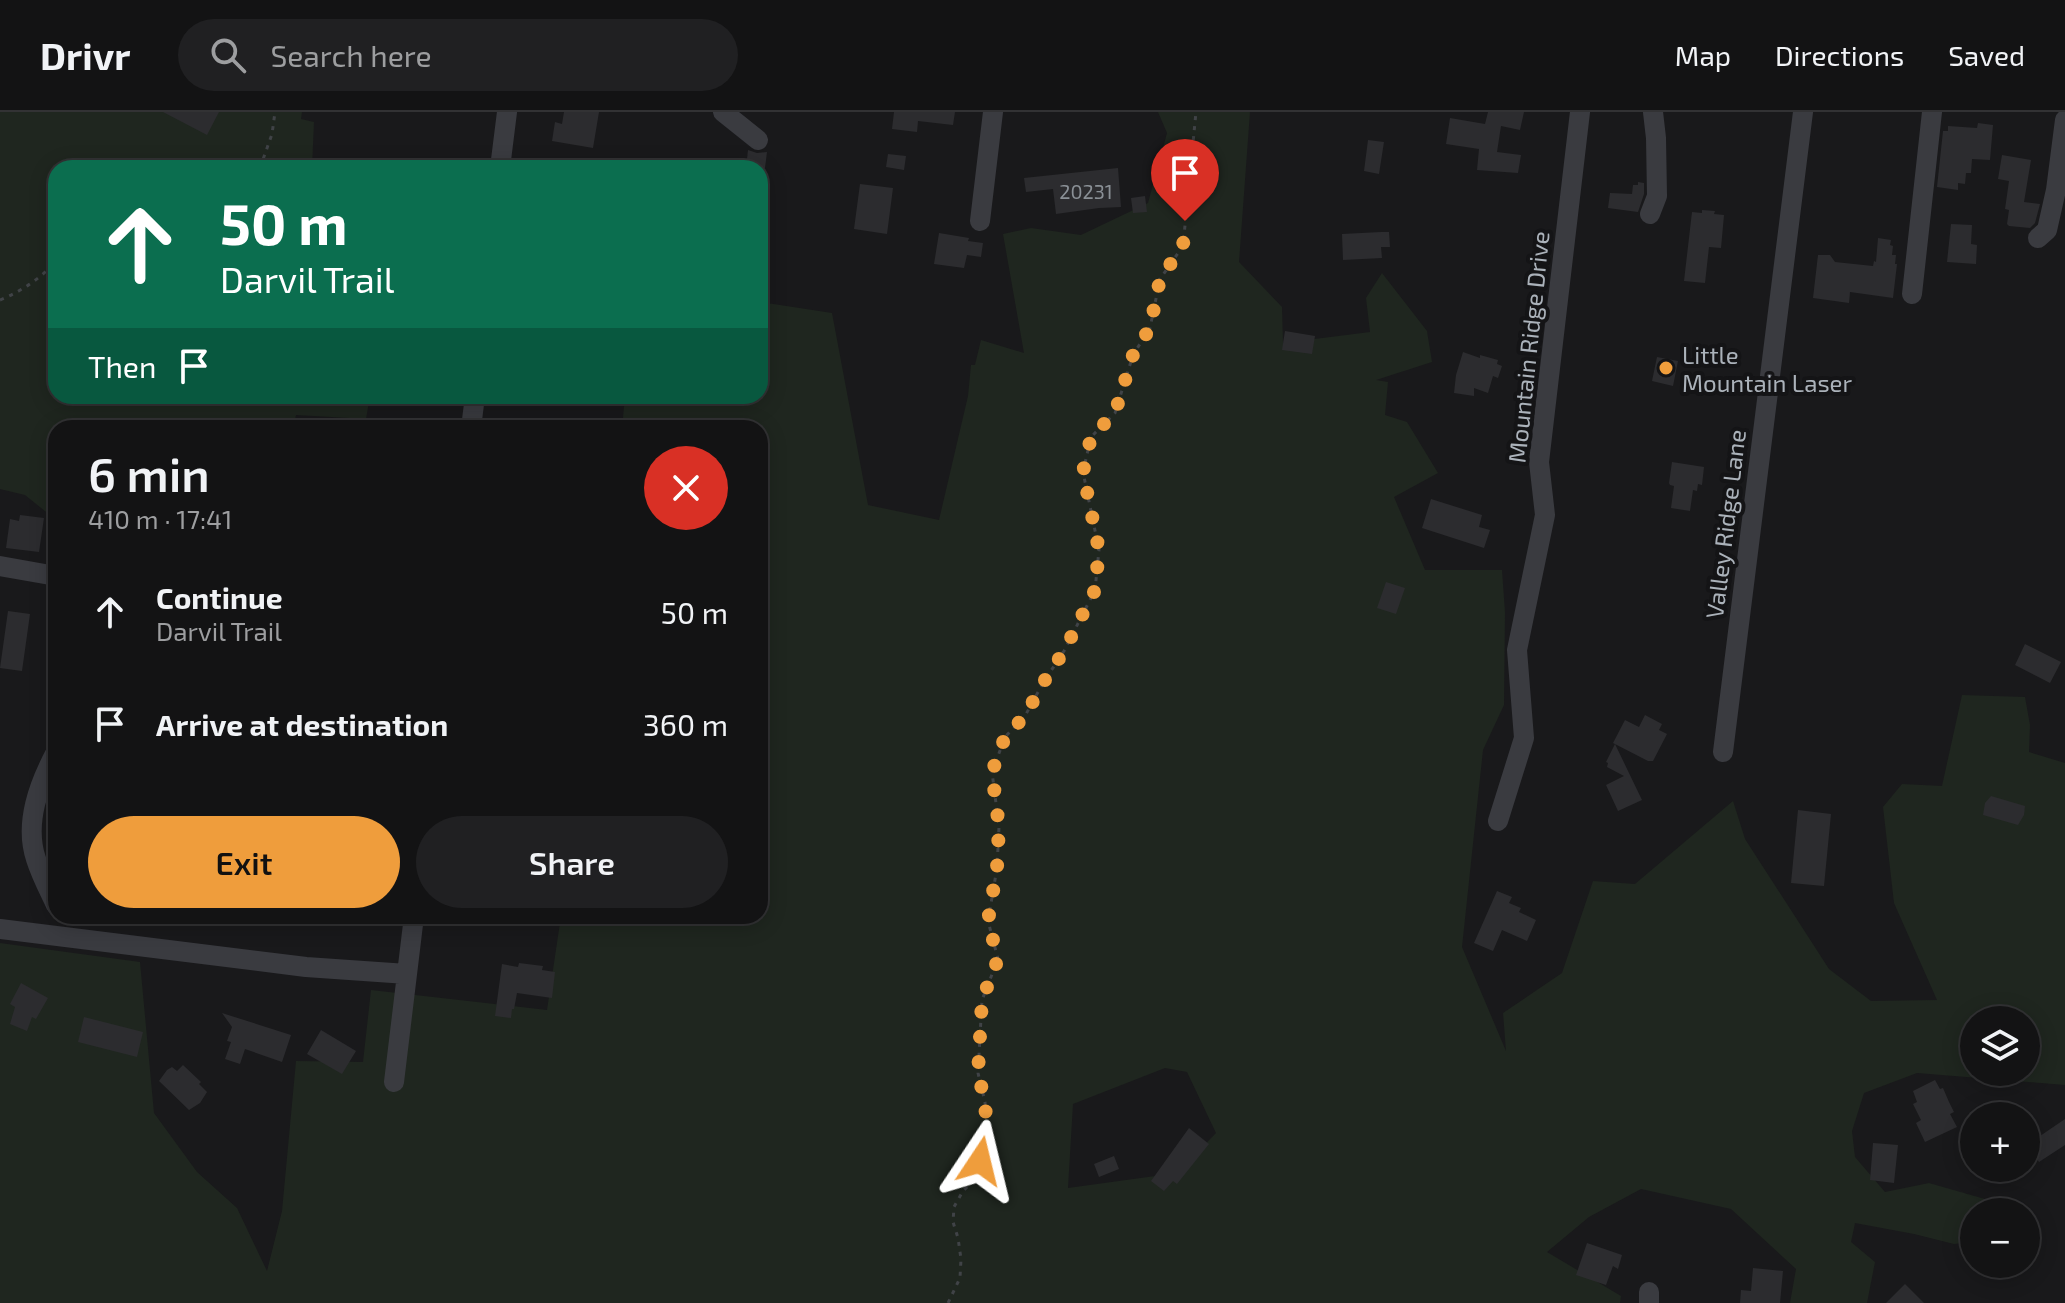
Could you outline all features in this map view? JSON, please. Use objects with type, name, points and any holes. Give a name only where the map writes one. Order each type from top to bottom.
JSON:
[{"type":"street","points":[[501,160],[507,112]]},
{"type":"street","points":[[723,112],[758,140]]},
{"type":"street","points":[[980,221],[993,112]]},
{"type":"street","name":"Mountain Ridge Drive","points":[[1498,821],[1524,738],[1517,650],[1545,515],[1539,462],[1580,112]]},
{"type":"street","points":[[1650,214],[1657,196],[1653,112]]},
{"type":"street","name":"Valley Ridge Lane","points":[[1723,752],[1803,112]]},
{"type":"street","points":[[1912,294],[1932,112]]},
{"type":"street","points":[[2038,238],[2047,230],[2056,190],[2065,120]]},
{"type":"street","points":[[0,566],[48,575]]},
{"type":"street","points":[[48,767],[31,819],[34,855],[48,887]]},
{"type":"street","points":[[65,924],[72,939]]},
{"type":"street","points":[[394,1082],[413,924]]},
{"type":"street","points":[[0,929],[306,967],[407,974]]},
{"type":"path","points":[[263,160],[272,134],[275,112]]},
{"type":"path","points":[[948,1303],[960,1278],[961,1259],[953,1222],[954,1207],[963,1191],[976,1178],[987,1134],[978,1073],[982,1000],[998,959],[988,921],[997,868],[999,827],[992,772],[1005,737],[1025,716],[1064,651],[1095,590],[1099,550],[1083,472],[1091,437],[1115,413],[1133,355],[1150,328],[1160,279],[1183,246],[1196,112]]},
{"type":"path","points":[[0,300],[24,289],[48,270]]},
{"type":"shaded area","points":[[0,112],[302,112],[301,119],[314,122],[312,160],[48,160],[48,404],[369,404],[366,419],[296,415],[295,420],[48,420],[48,514],[25,495],[0,489]]},
{"type":"shaded area","points":[[1158,112],[1250,112],[1239,262],[1282,307],[1283,343],[1370,332],[1366,298],[1382,273],[1427,331],[1432,362],[1376,380],[1388,382],[1385,415],[1407,422],[1438,473],[1394,497],[1425,570],[1502,570],[1504,705],[1483,750],[1462,947],[1506,1051],[1503,1013],[1562,973],[1593,881],[1635,884],[1733,801],[1745,839],[1829,969],[1871,1001],[1937,1000],[1894,903],[1883,807],[1902,784],[1942,786],[1962,695],[2025,697],[2030,725],[2029,752],[2065,763],[2065,1085],[2040,1083],[2040,1006],[1960,1006],[1960,1076],[1917,1073],[1864,1093],[1852,1131],[1855,1157],[1885,1192],[1929,1183],[1982,1198],[1960,1198],[1960,1243],[1855,1223],[1851,1242],[1875,1262],[1867,1303],[1790,1303],[1796,1269],[1731,1209],[1641,1189],[1589,1217],[1547,1252],[1621,1296],[1620,1303],[0,1303],[0,943],[140,962],[154,1113],[197,1172],[237,1208],[267,1271],[282,1211],[296,1061],[363,1062],[371,990],[547,1010],[560,924],[768,924],[768,420],[623,420],[624,404],[768,404],[768,303],[832,313],[868,505],[939,520],[968,396],[971,365],[975,365],[981,340],[1024,353],[1003,234],[1031,228],[1081,235],[1148,203],[1167,133]],"holes":[[[1165,1068],[1187,1072],[1216,1133],[1177,1173],[1068,1188],[1073,1104]]]},
{"type":"building","points":[[163,112],[219,112],[207,135]]},
{"type":"building","points":[[564,112],[599,112],[593,148],[552,141],[555,122],[562,124]]},
{"type":"building","points":[[894,112],[955,112],[953,125],[918,121],[917,132],[892,129]]},
{"type":"building","points":[[1488,112],[1524,112],[1520,130],[1501,126],[1497,152],[1521,155],[1518,173],[1477,170],[1479,149],[1446,144],[1450,118],[1485,124]]},
{"type":"building","points":[[1978,123],[1993,125],[1990,160],[1972,159],[1971,173],[1966,173],[1965,184],[1958,183],[1958,190],[1937,187],[1943,131],[1948,131],[1948,126],[1977,128]]},
{"type":"building","points":[[1368,140],[1384,142],[1379,174],[1364,171]]},
{"type":"building","points":[[748,150],[767,152],[766,160],[747,160]]},
{"type":"building","points":[[888,154],[906,156],[904,170],[886,167]]},
{"type":"building","points":[[2002,155],[2031,160],[2024,202],[2040,204],[2035,223],[2030,228],[2007,224],[2009,210],[2005,209],[2009,181],[1998,179]]},
{"type":"building","points":[[1118,168],[1121,207],[1056,214],[1053,189],[1026,192],[1024,178]]},
{"type":"building","points":[[1638,182],[1644,183],[1644,194],[1638,212],[1608,208],[1610,193],[1632,194],[1633,185],[1638,185]]},
{"type":"building","points":[[860,184],[893,188],[887,234],[854,229]]},
{"type":"building","points":[[1145,196],[1147,212],[1133,213],[1131,198]]},
{"type":"building","points":[[1702,210],[1724,215],[1721,248],[1709,247],[1705,283],[1684,281],[1692,212],[1702,213]]},
{"type":"building","points":[[1951,224],[1972,225],[1971,244],[1977,245],[1976,264],[1947,262]]},
{"type":"building","points":[[1389,232],[1390,247],[1381,247],[1382,258],[1343,260],[1342,234]]},
{"type":"building","points":[[939,233],[983,243],[981,257],[967,255],[964,268],[934,264]]},
{"type":"building","points":[[1878,238],[1891,240],[1892,255],[1896,255],[1893,298],[1850,292],[1849,303],[1813,298],[1818,255],[1830,255],[1835,262],[1873,266]]},
{"type":"building","points":[[1285,331],[1315,336],[1312,354],[1282,350]]},
{"type":"building","points":[[1463,352],[1498,360],[1497,364],[1502,366],[1498,378],[1493,376],[1488,393],[1474,388],[1474,396],[1454,393]]},
{"type":"building","name":"Little Mountain Laser","points":[[1657,357],[1678,361],[1673,386],[1652,381]]},
{"type":"building","points":[[1672,462],[1704,467],[1702,485],[1698,484],[1697,491],[1693,490],[1690,511],[1671,508],[1674,486],[1669,483]]},
{"type":"building","points":[[1431,499],[1482,515],[1479,527],[1490,530],[1484,548],[1422,528]]},
{"type":"building","points":[[20,515],[44,518],[39,552],[6,548],[10,519],[19,521]]},
{"type":"building","points":[[1386,582],[1405,588],[1396,614],[1377,608]]},
{"type":"building","points":[[8,611],[30,614],[22,671],[0,668]]},
{"type":"building","points":[[2025,644],[2061,662],[2050,683],[2015,665]]},
{"type":"building","points":[[1645,715],[1662,724],[1659,730],[1667,734],[1653,761],[1613,743],[1625,720],[1639,727]]},
{"type":"building","points":[[1615,744],[1642,800],[1618,811],[1606,785],[1624,776],[1607,767],[1606,762]]},
{"type":"building","points":[[1991,796],[2025,806],[2018,825],[1983,815],[1985,803]]},
{"type":"building","points":[[1798,810],[1831,814],[1824,886],[1791,883]]},
{"type":"building","points":[[1497,891],[1512,897],[1509,903],[1536,920],[1527,941],[1502,930],[1493,951],[1474,943]]},
{"type":"building","points":[[519,963],[543,966],[542,970],[555,972],[552,998],[517,993],[511,1018],[495,1016],[502,964],[518,967]]},
{"type":"building","points":[[21,983],[48,998],[36,1019],[32,1017],[27,1031],[10,1024],[15,1007],[10,1004]]},
{"type":"building","points":[[222,1013],[291,1035],[282,1062],[245,1049],[240,1064],[225,1059],[232,1027]]},
{"type":"building","points":[[84,1017],[143,1032],[137,1057],[78,1042]]},
{"type":"building","points":[[321,1030],[356,1051],[342,1074],[307,1054]]},
{"type":"building","points":[[183,1065],[207,1092],[200,1103],[189,1110],[159,1081],[167,1070],[172,1067],[177,1071]]},
{"type":"building","points":[[1935,1080],[1940,1089],[1943,1088],[1957,1127],[1925,1142],[1916,1123],[1921,1120],[1913,1104],[1917,1102],[1913,1091]]},
{"type":"building","points":[[2065,1119],[2065,1145],[2040,1161],[2040,1136]]},
{"type":"building","points":[[1189,1128],[1209,1144],[1177,1184],[1173,1181],[1164,1191],[1151,1181]]},
{"type":"building","points":[[1873,1143],[1898,1145],[1894,1183],[1870,1180]]},
{"type":"building","points":[[1114,1156],[1119,1169],[1099,1177],[1094,1164]]},
{"type":"building","points":[[1587,1243],[1622,1255],[1618,1269],[1613,1266],[1606,1285],[1576,1275]]},
{"type":"building","points":[[1753,1268],[1783,1271],[1780,1303],[1740,1303],[1741,1290],[1751,1291]]},
{"type":"building","points":[[1905,1284],[1924,1303],[1886,1303]]},
{"type":"place","name":"Little Mountain Laser","points":[[1666,368]]},
{"type":"route","points":[[980,1161],[987,1134],[985,1102],[978,1073],[982,1000],[998,959],[988,921],[997,868],[999,827],[992,772],[1005,737],[1025,716],[1064,651],[1095,590],[1099,550],[1083,472],[1091,437],[1115,413],[1133,355],[1150,328],[1160,279],[1183,246],[1185,221]]}]
